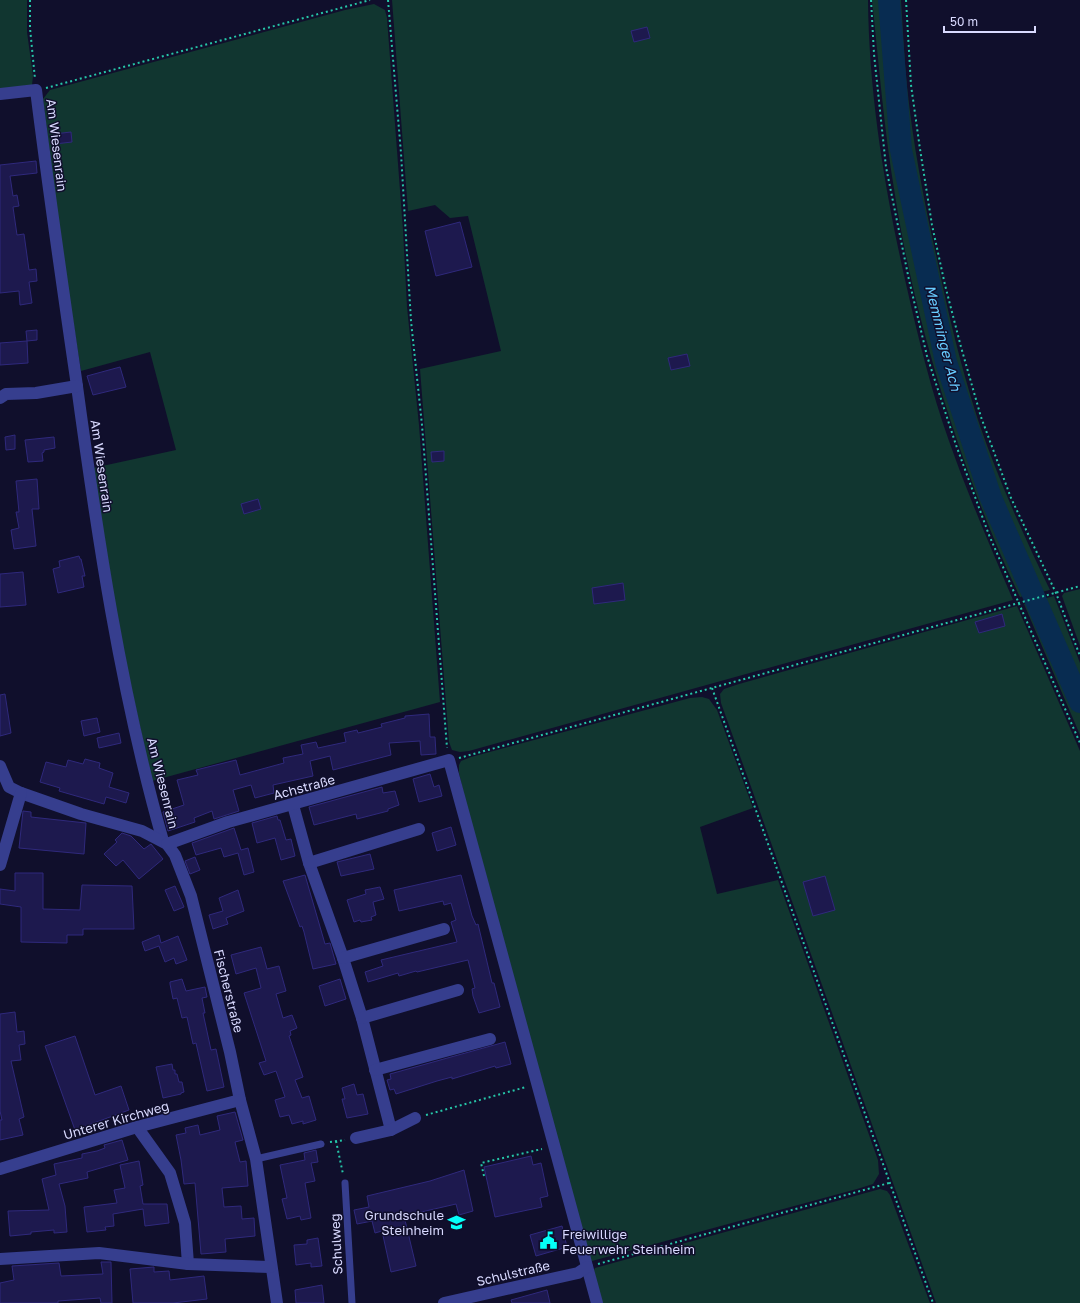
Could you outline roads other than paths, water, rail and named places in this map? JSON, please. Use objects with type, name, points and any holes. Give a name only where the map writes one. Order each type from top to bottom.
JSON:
[{"type":"street","name":"Am Wiesenrain","points":[[0,94],[36,90],[48,192],[102,564],[146,779],[165,843]]},
{"type":"street","points":[[0,398],[6,394],[36,393],[77,386]]},
{"type":"street","name":"Achstraße","points":[[165,843],[228,822],[450,760],[536,1084],[587,1268]]},
{"type":"street","points":[[0,766],[9,787],[21,793],[81,814],[142,831],[165,843]]},
{"type":"street","points":[[0,865],[21,793]]},
{"type":"street","points":[[293,805],[309,863],[343,958],[362,1018],[391,1130]]},
{"type":"street","points":[[309,863],[419,829]]},
{"type":"street","name":"Fischerstraße","points":[[165,843],[175,855],[191,896],[230,1052],[240,1100],[256,1159],[270,1267],[277,1303]]},
{"type":"street","points":[[343,958],[444,929]]},
{"type":"street","points":[[362,1018],[458,990]]},
{"type":"street","points":[[375,1070],[490,1039]]},
{"type":"street","name":"Unterer Kirchweg","points":[[0,1169],[137,1127],[240,1100]]},
{"type":"street","points":[[356,1138],[391,1130],[415,1118]]},
{"type":"street","points":[[137,1127],[170,1174],[185,1223],[188,1264]]},
{"type":"street","points":[[0,1259],[99,1253],[188,1264],[270,1267]]},
{"type":"street","points":[[587,1268],[596,1303]]},
{"type":"street","name":"Schulstraße","points":[[445,1303],[571,1274],[587,1268]]},
{"type":"lane","points":[[256,1159],[321,1144]]},
{"type":"lane","name":"Schulweg","points":[[345,1183],[352,1303]]},
{"type":"waterway","name":"Memminger Ach","points":[[889,0],[901,150],[946,362],[991,498],[1080,702]]},
{"type":"place","name":"Grundschule Steinheim","points":[[457,1222]]},
{"type":"place","name":"Freiwillige Feuerwehr Steinheim","points":[[549,1241]]}]
